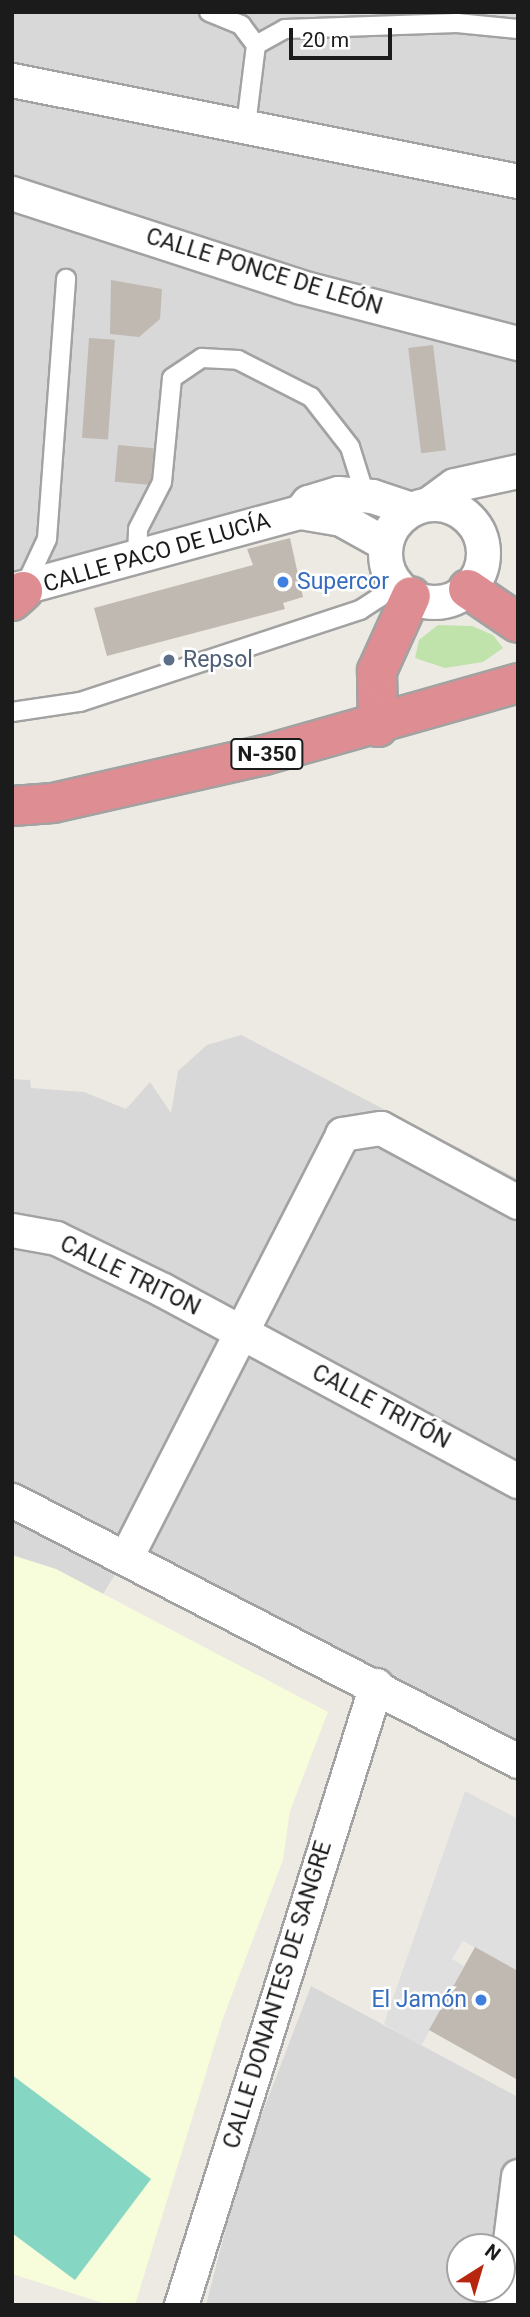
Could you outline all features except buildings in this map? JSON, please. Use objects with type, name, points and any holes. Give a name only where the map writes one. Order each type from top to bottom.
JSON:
[{"type":"highway","points":[[378,727],[377,671],[395,571]]},
{"type":"highway","points":[[468,589],[518,622]]},
{"type":"highway","name":"N-350","points":[[12,806],[52,803],[378,727],[518,683]]},
{"type":"street","points":[[12,80],[518,181]]},
{"type":"street","name":"CALLE PONCE DE LEÓN","points":[[12,193],[301,287],[518,343]]},
{"type":"street","points":[[420,507],[458,510],[479,533],[483,563],[468,589],[440,602],[395,571],[420,507],[454,485],[518,471]]},
{"type":"street","name":"CALLE PACO DE LUCÍA","points":[[16,594],[300,512],[324,495],[365,495],[420,507]]},
{"type":"street","name":"CALLE PACO DE LUCÍA","points":[[300,512],[341,519],[395,571]]},
{"type":"street","points":[[126,1557],[244,1333],[332,1144],[354,1127],[381,1128],[518,1202]]},
{"type":"street","name":"CALLE TRITON","points":[[12,1230],[56,1238],[244,1333]]},
{"type":"street","name":"CALLE TRITÓN","points":[[244,1333],[518,1481]]},
{"type":"street","points":[[12,1500],[376,1685],[518,1761]]},
{"type":"street","name":"CALLE DONANTES DE SANGRE","points":[[181,2305],[376,1685]]},
{"type":"street","points":[[502,2305],[518,2176]]},
{"type":"lane","points":[[209,12],[241,25],[256,45],[246,125]]},
{"type":"lane","points":[[256,45],[285,29],[457,23],[518,29]]},
{"type":"lane","points":[[16,594],[47,539],[66,279]]},
{"type":"lane","points":[[137,559],[138,529],[162,482],[172,378],[202,358],[238,360],[311,397],[350,447],[365,495]]},
{"type":"lane","points":[[12,712],[80,702],[360,610],[380,597],[395,571]]},
{"type":"shaded area","points":[[12,12],[518,12],[518,471],[428,504],[386,499],[12,590]]},
{"type":"shaded area","points":[[241,1035],[518,1179],[518,1761],[126,1557],[103,1594],[12,1555],[12,1079],[30,1080],[31,1088],[84,1092],[126,1109],[150,1082],[171,1113],[178,1071],[207,1045]]},
{"type":"shaded area","points":[[12,1555],[56,1569],[328,1712],[290,1811],[283,1860],[222,2021],[135,2305],[109,2305],[12,2274]]},
{"type":"shaded area","points":[[465,1791],[518,1819],[518,1971],[463,1941],[452,1959],[464,1966],[421,2046],[384,2024]]},
{"type":"shaded area","points":[[311,1986],[518,2097],[518,2305],[206,2305],[242,2166]]},
{"type":"green space","points":[[438,625],[472,626],[493,635],[503,648],[483,662],[445,668],[415,658],[419,640]]},
{"type":"green space","points":[[12,2075],[151,2179],[75,2280],[12,2233]]},
{"type":"place","name":"Supercor","points":[[283,582]]},
{"type":"place","name":"Repsol","points":[[169,660]]},
{"type":"place","name":"El Jamón","points":[[481,2000]]}]
